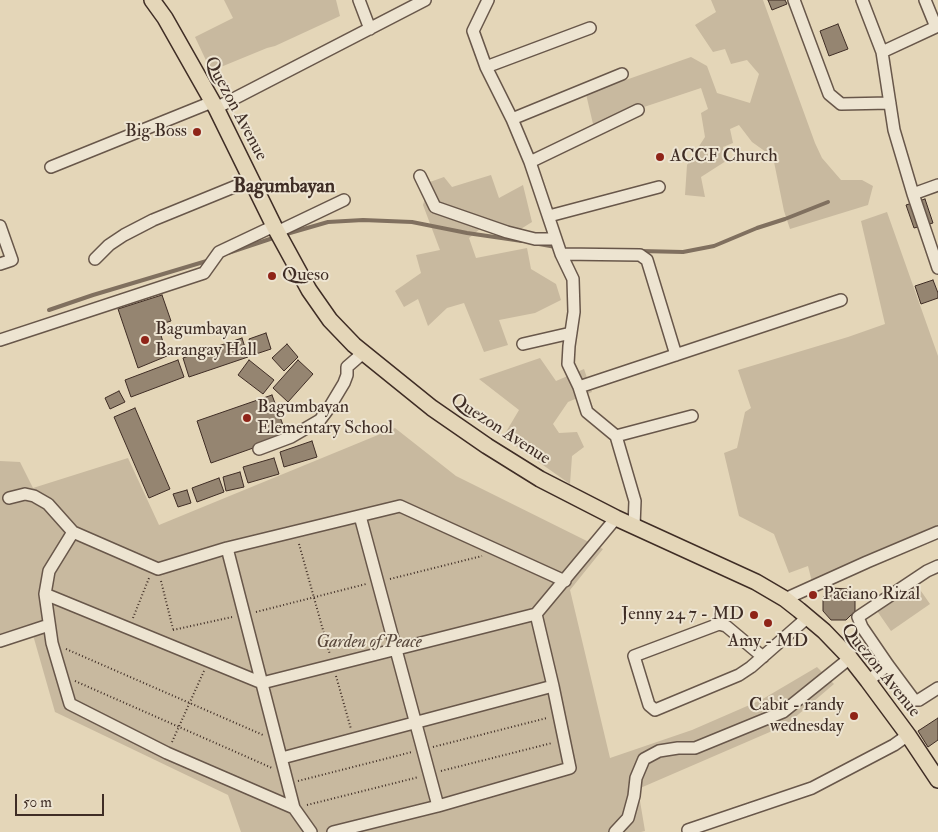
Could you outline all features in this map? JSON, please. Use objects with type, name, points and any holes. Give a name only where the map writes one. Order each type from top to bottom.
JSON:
[{"type":"main road","name":"Quezon Avenue","points":[[152,0],[165,18],[214,105],[275,229],[309,290],[330,320],[363,352],[432,408],[540,480],[616,518],[756,582],[785,599],[824,631],[850,658],[908,734],[938,780]]},
{"type":"street","points":[[358,0],[370,29]]},
{"type":"street","points":[[51,167],[214,105],[425,0]]},
{"type":"street","points":[[488,0],[473,31],[486,67],[530,162],[561,254],[573,279],[574,312],[568,364],[579,387],[587,412],[616,436],[635,501],[634,526]]},
{"type":"street","points":[[794,0],[829,94],[841,104],[890,103]]},
{"type":"street","points":[[862,0],[882,52],[894,130],[938,268]]},
{"type":"street","points":[[882,52],[937,26],[925,0]]},
{"type":"street","points":[[486,67],[590,28]]},
{"type":"street","points":[[512,120],[622,74]]},
{"type":"street","points":[[530,162],[638,110]]},
{"type":"street","points":[[420,176],[435,207],[507,232],[535,239],[556,239]]},
{"type":"street","points":[[95,259],[109,245],[139,227],[251,180]]},
{"type":"street","points":[[913,194],[938,185]]},
{"type":"street","points":[[549,216],[659,187]]},
{"type":"street","points":[[0,340],[204,273],[219,252],[344,200]]},
{"type":"street","points":[[0,226],[12,260],[0,264]]},
{"type":"street","points":[[561,254],[640,255],[647,260],[676,355]]},
{"type":"street","points":[[579,387],[841,300]]},
{"type":"street","points":[[522,344],[571,333]]},
{"type":"street","points":[[259,448],[291,437],[320,420],[344,384],[348,375],[347,367],[363,352]]},
{"type":"street","points":[[616,436],[692,416]]},
{"type":"street","points":[[8,498],[25,494],[34,496],[48,504],[73,532],[156,568],[227,548],[400,506],[565,580]]},
{"type":"street","points":[[360,516],[438,806]]},
{"type":"street","points":[[45,594],[262,683],[536,614],[616,518]]},
{"type":"street","points":[[73,532],[49,571],[45,594],[52,643],[70,704],[166,753],[294,808]]},
{"type":"street","points":[[785,599],[938,532]]},
{"type":"street","points":[[227,548],[294,808],[312,832]]},
{"type":"street","points":[[938,566],[927,571],[858,617],[862,627],[914,700],[919,700],[938,688]]},
{"type":"street","points":[[333,832],[438,806],[570,768],[554,686],[536,614]]},
{"type":"street","points":[[763,657],[726,626],[719,624],[634,656],[649,705],[655,710],[739,675],[763,657],[808,617]]},
{"type":"street","points":[[0,641],[49,625]]},
{"type":"street","points":[[615,832],[628,818],[634,796],[636,778],[644,759],[659,751],[695,748],[783,712],[850,658]]},
{"type":"street","points":[[868,681],[888,665]]},
{"type":"street","points":[[282,758],[554,686]]},
{"type":"street","points":[[688,830],[812,788],[894,745],[908,734]]},
{"type":"path","points":[[295,532],[354,739]]},
{"type":"path","points":[[156,568],[173,630],[500,551]]},
{"type":"path","points":[[129,628],[156,568]]},
{"type":"path","points":[[52,643],[277,741]]},
{"type":"path","points":[[166,753],[209,661]]},
{"type":"path","points":[[61,675],[286,774]]},
{"type":"green space","points":[[224,0],[336,0],[340,16],[275,46],[211,71],[195,37],[233,18]]},
{"type":"green space","points":[[711,0],[763,0],[822,158],[841,180],[862,180],[873,186],[868,205],[790,229],[784,211],[773,157],[752,142],[739,125],[730,129],[733,143],[723,147],[726,161],[701,177],[705,197],[685,195],[687,165],[705,137],[701,113],[708,109],[701,88],[593,124],[586,94],[691,57],[707,66],[717,93],[750,103],[759,74],[747,60],[731,64],[725,49],[713,52],[695,25],[716,12]]},
{"type":"green space","points":[[491,175],[499,198],[523,185],[532,222],[516,232],[480,229],[469,238],[476,258],[527,248],[531,269],[556,284],[561,300],[535,313],[499,320],[508,345],[484,352],[464,303],[447,308],[428,326],[418,299],[404,307],[395,291],[421,273],[416,255],[440,250],[423,205],[430,182],[444,177],[452,187]]},
{"type":"green space","points":[[887,212],[938,356],[938,525],[876,551],[874,554],[812,582],[808,566],[789,573],[774,534],[739,516],[724,453],[737,448],[745,412],[751,408],[738,370],[885,324],[861,221]]},
{"type":"green space","points":[[540,358],[556,381],[584,369],[592,392],[568,402],[553,424],[559,433],[577,432],[584,447],[572,456],[570,484],[503,437],[519,410],[479,379]]},
{"type":"green space","name":"Garden of Peace","points":[[395,428],[456,476],[603,549],[570,590],[610,758],[692,730],[761,700],[817,667],[834,684],[786,725],[638,789],[645,831],[641,832],[241,832],[228,795],[55,712],[33,635],[0,648],[0,461],[20,462],[33,488],[128,458],[159,525]]},
{"type":"green space","points":[[914,581],[930,604],[891,631],[875,608]]},
{"type":"building","points":[[768,0],[785,0],[787,4],[772,10]]},
{"type":"building","points":[[838,24],[848,49],[829,56],[820,31]]},
{"type":"building","points":[[925,199],[933,223],[914,228],[906,205]]},
{"type":"building","points":[[933,280],[938,298],[921,304],[915,286]]},
{"type":"building","name":"Bagumbayan Barangay Hall","points":[[162,295],[171,321],[158,325],[167,356],[138,368],[118,309]]},
{"type":"building","points":[[266,333],[271,349],[253,355],[249,339]]},
{"type":"building","points":[[242,338],[248,357],[189,377],[183,358]]},
{"type":"building","points":[[287,344],[298,357],[284,371],[272,358]]},
{"type":"building","points":[[178,360],[184,377],[131,397],[125,380]]},
{"type":"building","points":[[249,360],[274,380],[263,394],[238,375]]},
{"type":"building","points":[[298,360],[313,374],[288,402],[273,388]]},
{"type":"building","points":[[119,391],[125,402],[110,409],[105,398]]},
{"type":"building","points":[[272,395],[287,436],[211,463],[197,421]]},
{"type":"building","points":[[135,408],[170,489],[149,498],[114,417]]},
{"type":"building","points":[[312,441],[317,457],[284,467],[280,452]]},
{"type":"building","points":[[274,458],[279,474],[248,483],[243,467]]},
{"type":"building","points":[[240,472],[244,487],[226,491],[223,477]]},
{"type":"building","points":[[219,478],[224,492],[197,502],[192,488]]},
{"type":"building","points":[[187,490],[191,503],[178,507],[173,494]]},
{"type":"building","points":[[832,588],[847,589],[855,598],[855,611],[846,620],[831,620],[823,611],[823,597]]},
{"type":"building","points":[[938,718],[938,740],[928,747],[918,731]]},
{"type":"waterway","points":[[641,251],[683,252],[714,246],[828,202]]},
{"type":"waterway","points":[[283,235],[328,222],[363,220],[412,222],[522,241]]},
{"type":"waterway","points":[[228,253],[276,237]]},
{"type":"waterway","points":[[539,244],[556,247]]},
{"type":"waterway","points":[[49,310],[210,260]]},
{"type":"place","name":"Big Boss","points":[[197,132]]},
{"type":"place","name":"ACCF Church","points":[[660,157]]},
{"type":"place","name":"Queso","points":[[272,276]]},
{"type":"place","name":"Bagumbayan Barangay Hall","points":[[145,340]]},
{"type":"place","name":"Bagumbayan Elementary School","points":[[247,418]]},
{"type":"place","name":"Paciano Rizal","points":[[813,595]]},
{"type":"place","name":"Jenny 24 7 - MD","points":[[754,615]]},
{"type":"place","name":"Amy - MD","points":[[768,623]]},
{"type":"place","name":"Cabit - randy wednesday","points":[[854,716]]},
{"type":"district","name":"Bagumbayan","points":[[284,188]]}]
